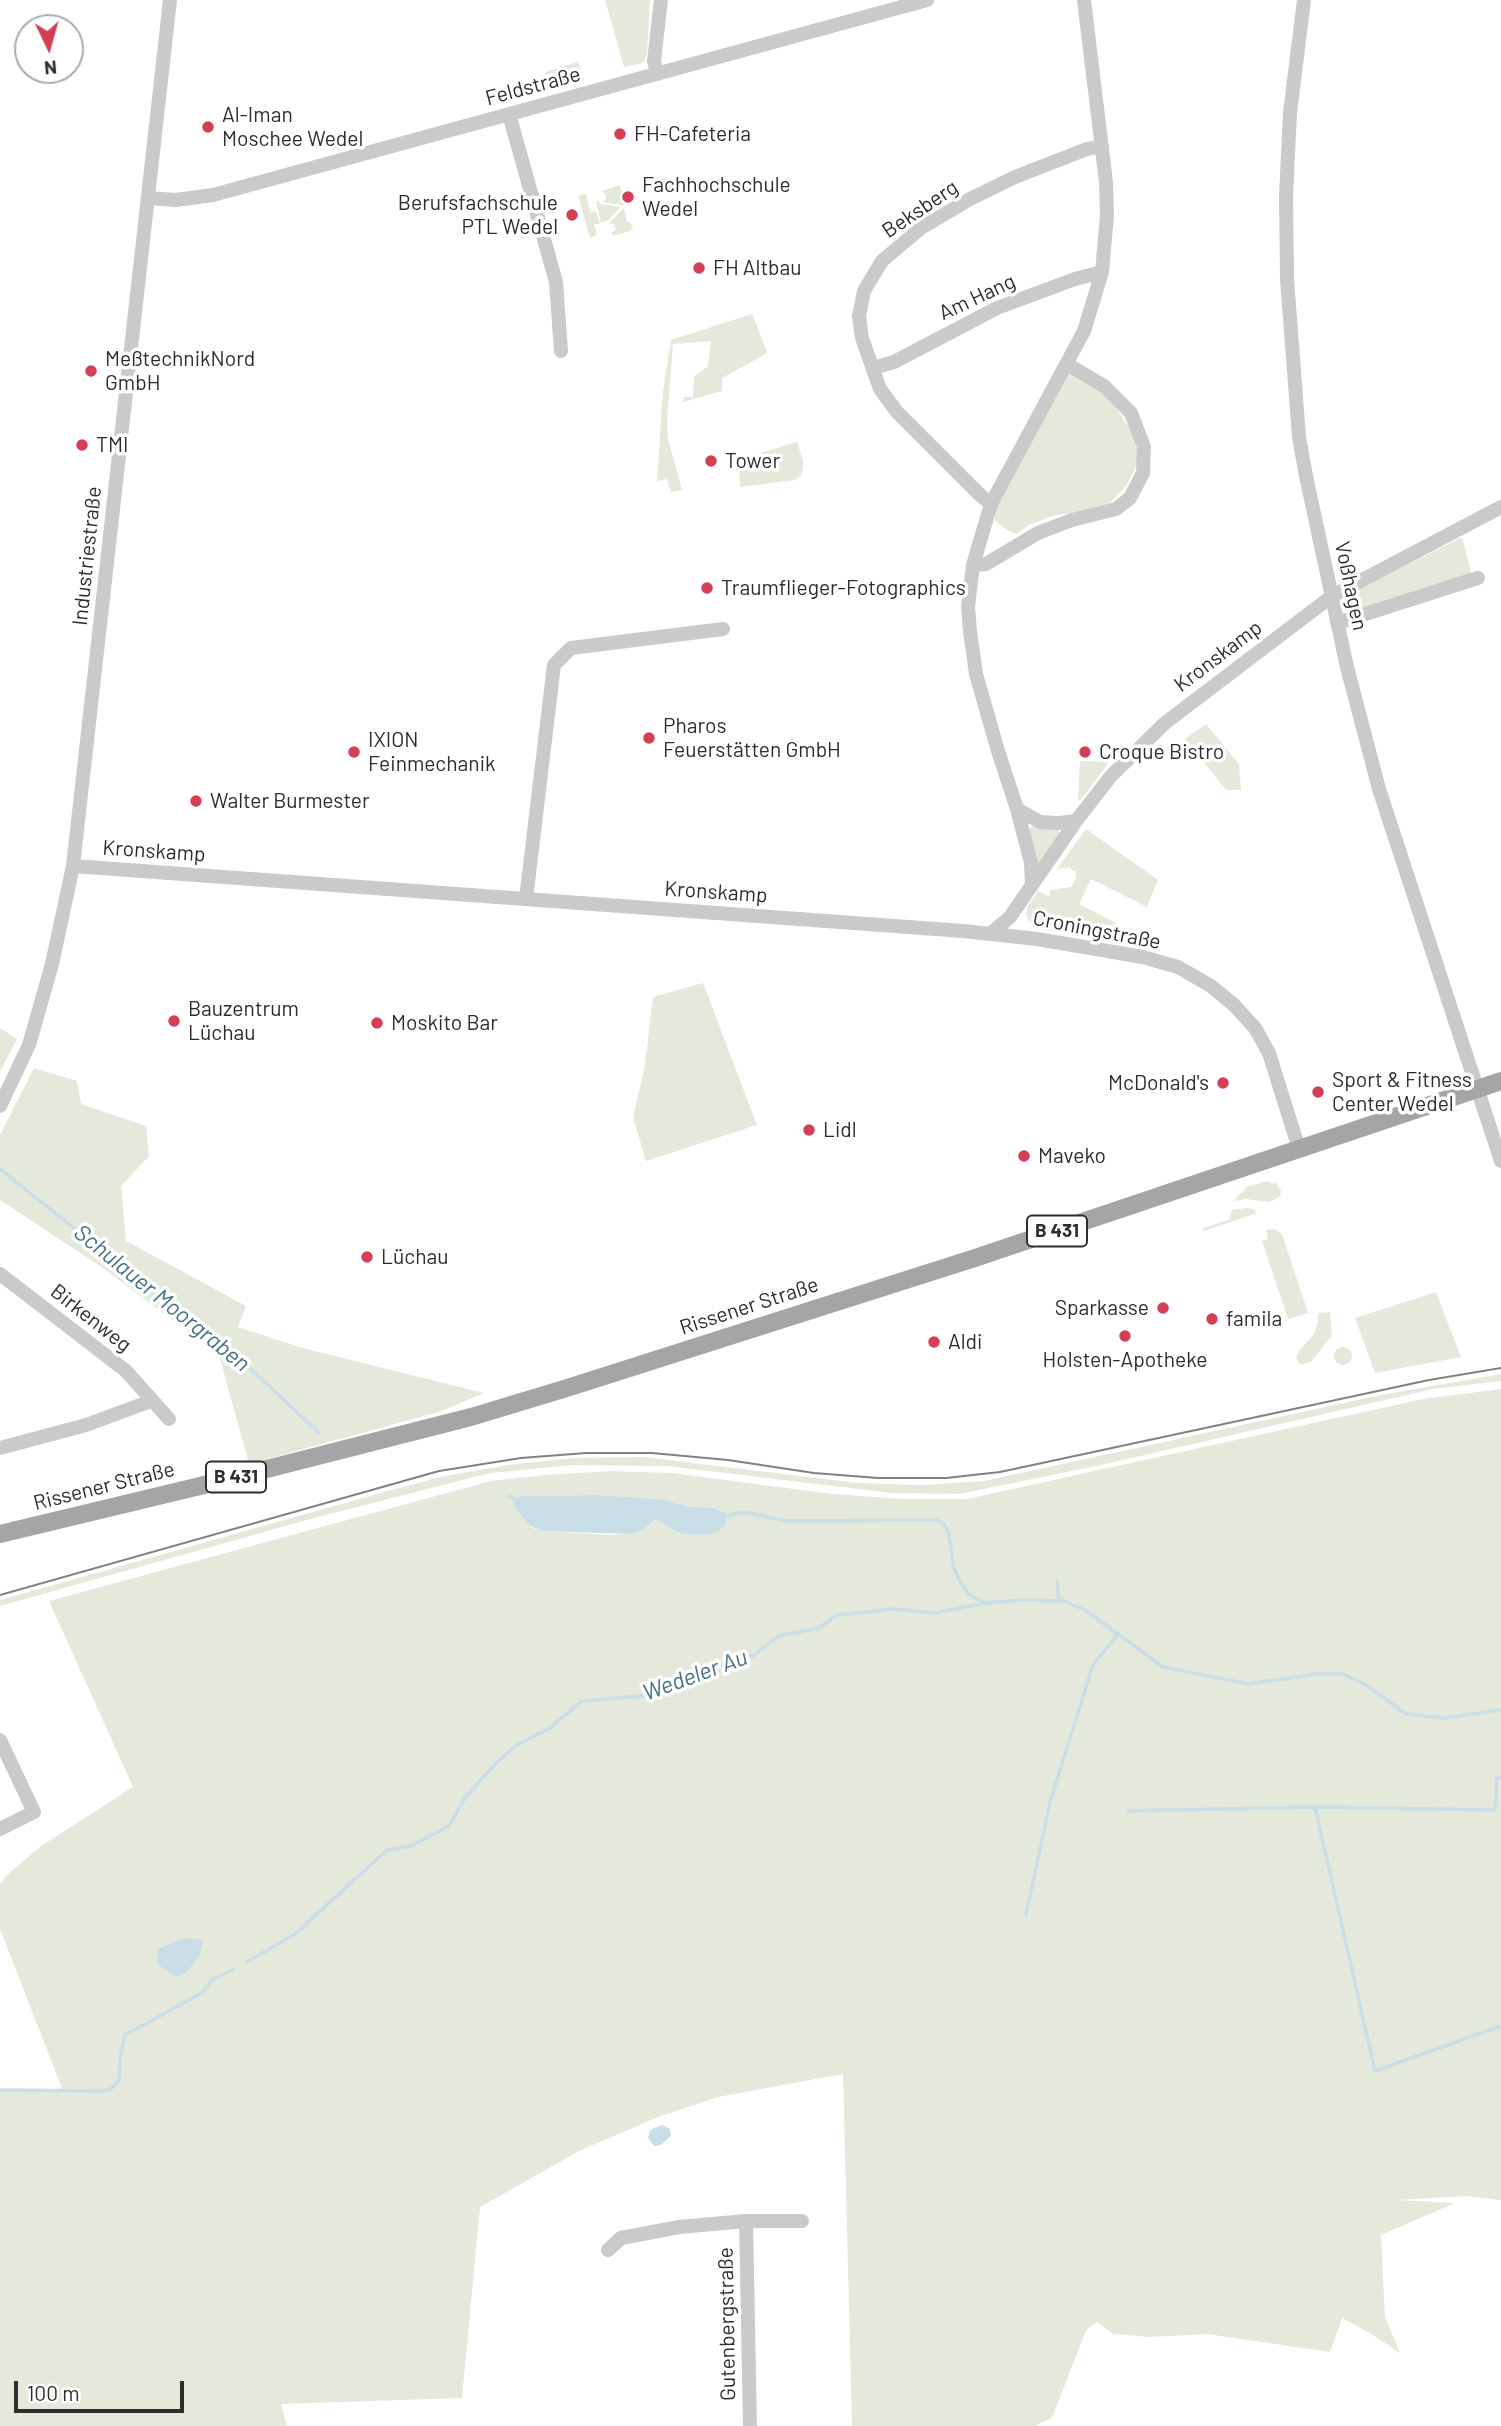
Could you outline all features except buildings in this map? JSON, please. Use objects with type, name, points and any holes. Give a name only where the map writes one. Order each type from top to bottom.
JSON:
[{"type":"main road","name":"Rissener Straße","points":[[0,1534],[201,1486],[483,1413],[639,1366],[975,1258],[1501,1081]]},
{"type":"street","name":"Industriestraße","points":[[0,1106],[29,1045],[52,964],[73,866],[170,0]]},
{"type":"street","points":[[657,74],[654,61],[661,0]]},
{"type":"street","name":"Feldstraße","points":[[148,198],[176,200],[213,195],[926,0]]},
{"type":"street","points":[[1032,884],[1031,863],[1017,809],[972,654],[968,607],[974,565],[991,504],[1084,331],[1102,272],[1107,216],[1102,146],[1084,0]]},
{"type":"street","name":"Voßhagen","points":[[1304,0],[1288,145],[1286,196],[1287,279],[1299,437],[1337,623],[1380,789],[1501,1161]]},
{"type":"street","points":[[509,114],[556,282],[561,351]]},
{"type":"street","name":"Beksberg","points":[[991,504],[897,412],[880,389],[862,338],[859,316],[864,292],[882,261],[921,228],[970,199],[1015,177],[1087,149],[1102,146]]},
{"type":"street","name":"Am Hang","points":[[873,368],[894,362],[997,308],[1075,279],[1102,272]]},
{"type":"street","points":[[974,565],[986,564],[1038,533],[1072,520],[1116,509],[1130,498],[1143,473],[1144,447],[1131,412],[1104,386],[1067,364]]},
{"type":"street","name":"Kronskamp","points":[[73,866],[990,934],[1010,917],[1076,821],[1111,776],[1165,723],[1332,596],[1501,507]]},
{"type":"street","points":[[1337,623],[1478,578]]},
{"type":"street","points":[[526,899],[554,665],[571,648],[723,629]]},
{"type":"street","points":[[1017,809],[1040,822],[1076,821]]},
{"type":"street","points":[[1017,907],[1023,927],[1037,939]]},
{"type":"street","name":"Croningstraße","points":[[990,934],[1131,955],[1178,967],[1211,986],[1234,1005],[1255,1028],[1269,1053],[1299,1149]]},
{"type":"street","name":"Birkenweg","points":[[0,1274],[126,1371],[150,1401],[169,1419]]},
{"type":"street","points":[[0,1448],[86,1425],[150,1401]]},
{"type":"street","points":[[0,1740],[34,1812],[0,1829]]},
{"type":"street","name":"Gutenbergstraße","points":[[746,2221],[750,2426]]},
{"type":"street","name":"Gutenbergstraße","points":[[608,2250],[621,2238],[679,2227],[746,2221],[802,2221]]},
{"type":"shaded area","points":[[605,0],[650,0],[647,53],[643,63],[624,67]]},
{"type":"shaded area","points":[[578,62],[584,80],[550,90],[545,72]]},
{"type":"shaded area","points":[[619,185],[621,190],[629,193],[632,203],[622,205],[602,202],[606,195],[602,191]]},
{"type":"shaded area","points":[[586,193],[590,212],[596,211],[600,223],[594,225],[597,235],[590,238],[578,196]]},
{"type":"shaded area","points":[[599,201],[600,204],[620,207],[609,220],[601,223],[596,202]]},
{"type":"shaded area","points":[[632,205],[624,209],[627,222],[630,222],[633,230],[613,236],[612,232],[616,230],[614,224],[609,223],[624,208]]},
{"type":"shaded area","points":[[752,314],[767,352],[722,378],[722,391],[683,402],[684,397],[693,397],[694,377],[708,366],[711,341],[673,344],[668,439],[682,490],[671,492],[667,479],[657,481],[663,391],[671,340]]},
{"type":"shaded area","points":[[1070,372],[1094,385],[1114,405],[1134,435],[1139,461],[1126,486],[1110,503],[1086,511],[1055,515],[1029,525],[1016,534],[995,521],[995,511]]},
{"type":"shaded area","points":[[797,442],[803,468],[801,475],[795,480],[740,487],[741,460]]},
{"type":"shaded area","points":[[1462,537],[1472,576],[1346,619],[1349,594]]},
{"type":"shaded area","points":[[1206,724],[1239,764],[1241,790],[1226,790],[1185,739]]},
{"type":"shaded area","points":[[1080,761],[1107,762],[1107,765],[1080,801],[1078,799]]},
{"type":"shaded area","points":[[1034,824],[1057,828],[1061,835],[1038,867],[1029,830]]},
{"type":"shaded area","points":[[1086,829],[1158,880],[1147,907],[1091,879],[1079,904],[1118,924],[1118,935],[1075,926],[1073,935],[1035,927],[1026,913],[1038,891],[1050,897],[1050,890],[1071,887],[1076,878],[1075,871],[1070,867],[1057,869]]},
{"type":"shaded area","points":[[703,983],[757,1125],[646,1161],[633,1117],[645,1065],[653,997]]},
{"type":"shaded area","points":[[0,1028],[17,1039],[0,1072]]},
{"type":"shaded area","points":[[34,1068],[77,1081],[81,1104],[146,1126],[149,1156],[121,1186],[126,1241],[246,1306],[238,1327],[299,1347],[484,1393],[442,1411],[249,1464],[219,1355],[103,1268],[0,1200],[0,1135]]},
{"type":"shaded area","points":[[1267,1181],[1274,1184],[1275,1181],[1281,1191],[1280,1196],[1274,1200],[1233,1201],[1247,1187]]},
{"type":"shaded area","points":[[1247,1208],[1257,1213],[1204,1231],[1203,1228],[1229,1220],[1232,1210]]},
{"type":"shaded area","points":[[1274,1229],[1282,1234],[1308,1313],[1288,1319],[1262,1241],[1268,1239],[1266,1230]]},
{"type":"shaded area","points":[[1436,1292],[1461,1357],[1375,1373],[1355,1318]]},
{"type":"shaded area","points":[[1330,1312],[1332,1335],[1311,1362],[1300,1365],[1296,1357],[1314,1334],[1318,1313]]},
{"type":"shaded area","points":[[1343,1347],[1349,1350],[1352,1356],[1349,1362],[1343,1365],[1337,1362],[1334,1356],[1337,1350]]},
{"type":"shaded area","points":[[1501,1374],[1501,1381],[1433,1389],[1101,1465],[959,1494],[892,1493],[667,1466],[573,1465],[490,1473],[314,1518],[0,1606],[0,1600],[384,1492],[440,1477],[508,1465],[573,1458],[644,1457],[857,1483],[921,1485],[984,1481],[1381,1395]]},
{"type":"shaded area","points":[[1501,1389],[1501,2200],[1466,2196],[1398,2200],[1455,2203],[1381,2235],[1385,2317],[1400,2353],[1342,2318],[1330,2352],[1207,2334],[1150,2337],[1113,2334],[1097,2322],[1086,2330],[1052,2418],[1034,2426],[852,2426],[843,2074],[718,2097],[658,2117],[581,2150],[480,2207],[462,2398],[281,2404],[287,2426],[0,2426],[0,2090],[63,2091],[0,1929],[0,1884],[41,1846],[133,1787],[49,1601],[491,1481],[610,1471],[672,1473],[832,1494],[903,1499],[967,1499],[1423,1399]],"holes":[[[599,1495],[660,1499],[689,1507],[721,1511],[706,1535],[681,1534],[655,1519],[630,1534],[613,1535],[542,1531],[533,1528],[516,1509],[523,1496]]]},
{"type":"water","points":[[599,1495],[660,1499],[689,1507],[713,1508],[725,1513],[726,1522],[715,1533],[706,1535],[681,1534],[655,1519],[641,1531],[630,1534],[542,1531],[529,1525],[514,1504],[522,1496]]},
{"type":"water","points":[[185,1938],[203,1940],[200,1955],[186,1973],[176,1977],[157,1964],[158,1949]]},
{"type":"water","points":[[662,2125],[670,2129],[671,2136],[661,2145],[654,2146],[648,2138],[650,2130]]},
{"type":"waterway","name":"Schulauer Moorgraben","points":[[0,1169],[251,1369],[319,1433]]},
{"type":"waterway","points":[[509,1496],[516,1500]]},
{"type":"waterway","name":"Schulauer Moorgraben","points":[[726,1516],[749,1513],[786,1521],[936,1520],[943,1523],[948,1530],[954,1568],[960,1582],[970,1595],[986,1603]]},
{"type":"waterway","name":"Wedeler Au","points":[[1057,1581],[1059,1600]]},
{"type":"waterway","name":"Wedeler Au","points":[[247,1962],[295,1934],[387,1850],[411,1846],[449,1826],[465,1798],[496,1763],[517,1745],[550,1728],[582,1701],[642,1696],[669,1688],[733,1659],[753,1656],[778,1636],[819,1628],[837,1615],[894,1609],[934,1613],[986,1603],[1064,1601],[1085,1610],[1163,1667],[1249,1684],[1316,1674],[1343,1674],[1366,1685],[1406,1714],[1444,1718],[1501,1710]]},
{"type":"waterway","points":[[1026,1915],[1050,1802],[1093,1665],[1118,1634]]},
{"type":"waterway","points":[[1128,1811],[1315,1807],[1495,1810],[1497,1777],[1501,1778]]},
{"type":"waterway","points":[[1315,1807],[1375,2071],[1501,2026]]},
{"type":"waterway","name":"Wedeler Au","points":[[0,2090],[111,2089],[119,2080],[125,2035],[202,1993],[213,1979],[233,1970]]},
{"type":"tram line","points":[[0,1595],[439,1471],[521,1458],[586,1453],[652,1453],[728,1460],[814,1473],[878,1478],[946,1478],[1000,1472],[1429,1380],[1501,1368]]},
{"type":"place","name":"Al-Iman Moschee Wedel","points":[[208,127]]},
{"type":"place","name":"FH-Cafeteria","points":[[620,134]]},
{"type":"place","name":"Fachhochschule Wedel","points":[[628,197]]},
{"type":"place","name":"Berufsfachschule PTL Wedel","points":[[572,215]]},
{"type":"place","name":"FH Altbau","points":[[699,268]]},
{"type":"place","name":"MeßtechnikNord GmbH","points":[[91,371]]},
{"type":"place","name":"TMI","points":[[82,445]]},
{"type":"place","name":"Tower","points":[[711,461]]},
{"type":"place","name":"Traumflieger-Fotographics","points":[[707,588]]},
{"type":"place","name":"Pharos Feuerstätten GmbH","points":[[649,738]]},
{"type":"place","name":"IXION Feinmechanik","points":[[354,752]]},
{"type":"place","name":"Croque Bistro","points":[[1085,752]]},
{"type":"place","name":"Walter Burmester","points":[[196,801]]},
{"type":"place","name":"Bauzentrum Lüchau","points":[[174,1021]]},
{"type":"place","name":"Moskito Bar","points":[[377,1023]]},
{"type":"place","name":"McDonald's","points":[[1223,1083]]},
{"type":"place","name":"Sport & Fitness Center Wedel","points":[[1318,1092]]},
{"type":"place","name":"Lidl","points":[[809,1130]]},
{"type":"place","name":"Maveko","points":[[1024,1156]]},
{"type":"place","name":"Lüchau","points":[[367,1257]]},
{"type":"place","name":"Sparkasse","points":[[1163,1308]]},
{"type":"place","name":"famila","points":[[1212,1319]]},
{"type":"place","name":"Holsten-Apotheke","points":[[1125,1336]]},
{"type":"place","name":"Aldi","points":[[934,1342]]}]
